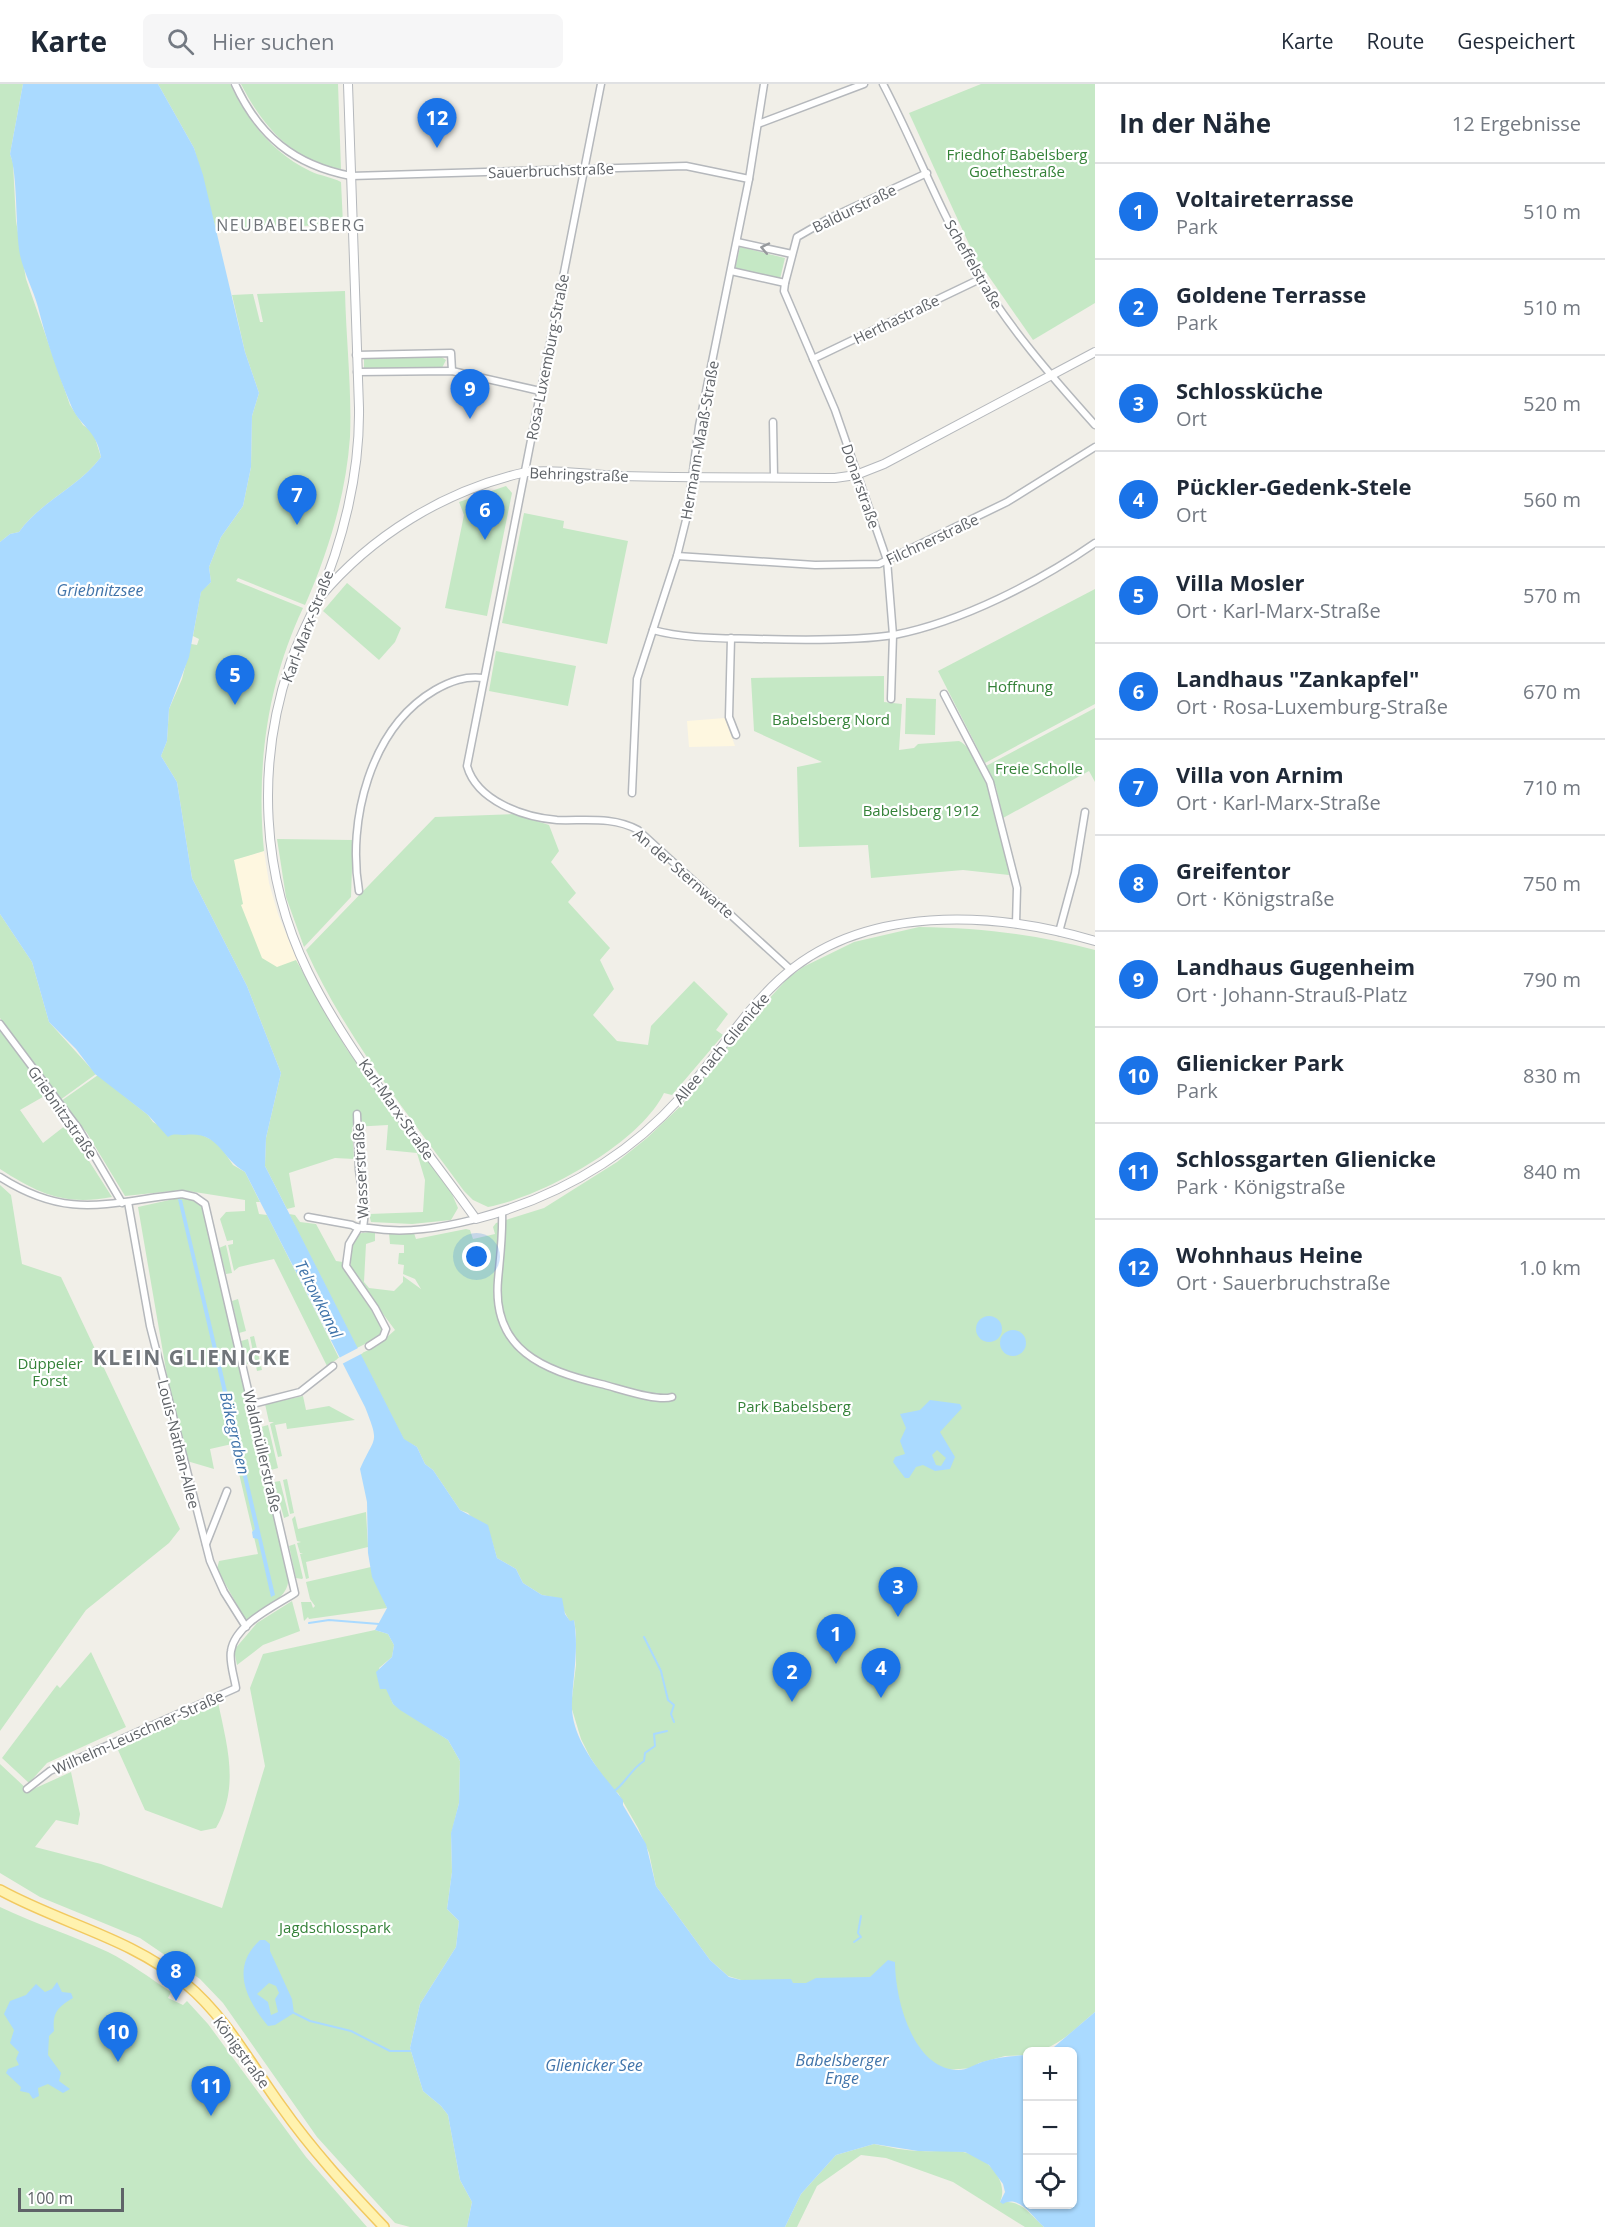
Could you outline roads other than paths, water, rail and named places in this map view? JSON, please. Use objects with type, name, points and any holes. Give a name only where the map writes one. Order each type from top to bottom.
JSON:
[{"type":"main road","name":"Königstraße","points":[[0,1890],[35,1908],[129,1946],[169,1971],[199,1995],[232,2035],[315,2150],[384,2227]]},
{"type":"street","name":"Sauerbruchstraße","points":[[235,84],[254,119],[285,149],[313,167],[351,176],[686,166],[749,179]]},
{"type":"street","name":"Karl-Marx-Straße","points":[[348,84],[359,426],[355,472],[342,529],[318,600],[301,636],[282,689],[268,766],[269,827],[279,891],[299,953],[325,1003],[370,1071],[476,1219]]},
{"type":"street","name":"Rosa-Luxemburg-Straße","points":[[523,813],[486,794],[473,780],[466,762],[601,84]]},
{"type":"street","name":"Hermann-Maaß-Straße","points":[[632,794],[638,679],[678,556],[693,476],[699,423],[738,242],[764,84]]},
{"type":"street","points":[[758,124],[864,84]]},
{"type":"street","name":"Scheffelstraße","points":[[884,84],[980,279],[1006,319],[1051,376],[1095,425]]},
{"type":"street","name":"Baldurstraße","points":[[792,254],[797,237],[830,218],[927,173]]},
{"type":"street","points":[[731,271],[785,283],[792,254],[738,242]]},
{"type":"street","name":"Herthastraße","points":[[813,358],[980,279]]},
{"type":"street","name":"Donarstraße","points":[[785,283],[784,291],[835,410],[887,560],[893,635],[891,699]]},
{"type":"street","name":"Behringstraße","points":[[318,600],[365,554],[423,511],[478,486],[524,472],[834,478],[856,474],[884,464],[1095,352]]},
{"type":"street","points":[[356,355],[451,353],[452,371]]},
{"type":"street","points":[[357,372],[452,371],[540,391]]},
{"type":"street","points":[[773,422],[774,477]]},
{"type":"street","name":"Filchnerstraße","points":[[678,556],[815,565],[879,564],[982,516],[1095,447]]},
{"type":"street","points":[[653,630],[731,638],[893,635],[939,622],[985,604],[1048,572],[1095,543]]},
{"type":"street","points":[[731,638],[729,717],[736,735]]},
{"type":"street","points":[[359,891],[356,858],[360,813],[367,785],[384,743],[399,720],[429,694],[467,676],[483,678]]},
{"type":"street","points":[[944,694],[990,782],[1017,888],[1016,924]]},
{"type":"street","points":[[1059,932],[1075,873],[1085,812]]},
{"type":"street","name":"An der Sternwarte","points":[[523,813],[554,820],[619,822],[638,830],[791,970]]},
{"type":"street","name":"Allee nach Glienicke","points":[[308,1216],[360,1228],[416,1231],[502,1212],[554,1193],[584,1177],[625,1149],[680,1099],[742,1019],[791,970],[845,939],[898,925],[942,919],[1016,924],[1094,940]]},
{"type":"street","name":"Griebnitzstraße","points":[[0,1024],[78,1128],[125,1202]]},
{"type":"street","name":"Wasserstraße","points":[[357,1114],[359,1170],[365,1212],[360,1228]]},
{"type":"street","points":[[0,1178],[30,1195],[58,1204],[88,1207],[125,1202]]},
{"type":"street","name":"Waldmüllerstraße","points":[[125,1202],[182,1194],[195,1197],[205,1204],[295,1593]]},
{"type":"street","name":"Louis-Nathan-Allee","points":[[125,1202],[150,1326],[206,1545],[219,1582],[246,1627]]},
{"type":"street","points":[[502,1212],[498,1282],[502,1324],[508,1336],[547,1369],[665,1399],[672,1397]]},
{"type":"street","points":[[360,1228],[349,1244],[346,1266],[375,1308],[386,1329],[383,1337],[369,1346]]},
{"type":"street","points":[[253,1404],[300,1392],[333,1366]]},
{"type":"street","name":"Louis-Nathan-Allee","points":[[206,1545],[227,1491]]},
{"type":"street","name":"Wilhelm-Leuschner-Straße","points":[[27,1789],[50,1771],[236,1688],[230,1653],[235,1639],[246,1627],[295,1593]]},
{"type":"water","points":[[23,84],[158,84],[194,148],[203,175],[245,352],[259,393],[252,416],[251,467],[243,506],[221,537],[209,567],[211,582],[201,592],[189,657],[169,709],[167,741],[161,756],[177,782],[192,878],[247,986],[281,1073],[266,1138],[265,1166],[404,1439],[417,1447],[425,1464],[433,1470],[460,1510],[488,1525],[497,1558],[516,1569],[523,1583],[542,1595],[562,1598],[565,1614],[570,1621],[574,1620],[576,1652],[572,1703],[576,1730],[589,1756],[623,1800],[623,1805],[646,1844],[656,1886],[710,1960],[729,1977],[741,1980],[791,1979],[793,1983],[806,1983],[816,1978],[870,1977],[888,1960],[895,1962],[898,1994],[909,2028],[917,2044],[928,2057],[941,2066],[960,2070],[993,2059],[1023,2055],[1023,2206],[1015,2202],[1003,2204],[1000,2202],[1005,2192],[1003,2184],[989,2165],[965,2152],[918,2151],[874,2144],[836,2155],[801,2194],[785,2227],[467,2227],[472,2202],[460,2180],[448,2115],[423,2091],[410,2048],[420,2004],[456,1947],[459,1921],[447,1909],[452,1872],[451,1833],[459,1803],[460,1761],[448,1740],[400,1710],[393,1704],[386,1689],[380,1689],[376,1672],[392,1657],[394,1645],[388,1634],[375,1630],[387,1608],[372,1577],[368,1553],[367,1502],[360,1469],[374,1440],[370,1419],[245,1172],[206,1137],[176,1134],[168,1137],[148,1115],[95,1074],[76,1049],[49,1022],[32,962],[0,914],[0,542],[10,534],[19,532],[38,511],[82,477],[101,457],[99,447],[74,411],[65,391],[20,255],[13,163],[10,154]]},
{"type":"water","name":"Bäkegraben","points":[[178,1199],[182,1200],[275,1595],[271,1597],[258,1539],[253,1538],[252,1532],[255,1529],[242,1472],[237,1471],[235,1462],[238,1457]]},
{"type":"water","points":[[989,1316],[998,1320],[1002,1329],[998,1338],[989,1342],[980,1338],[976,1329],[980,1320]]},
{"type":"water","points":[[1013,1330],[1022,1334],[1026,1343],[1022,1352],[1013,1356],[1004,1352],[1000,1343],[1004,1334]]},
{"type":"water","points":[[930,1400],[960,1404],[962,1408],[940,1432],[955,1457],[950,1469],[935,1471],[923,1465],[916,1467],[909,1478],[905,1478],[893,1462],[895,1457],[905,1454],[900,1441],[906,1428],[900,1414],[920,1410]],"holes":[[[937,1450],[946,1458],[941,1466],[936,1465],[932,1455]]]},
{"type":"water","points":[[260,1940],[265,1940],[270,1944],[270,1951],[292,1999],[294,2013],[275,2025],[268,2026],[260,2016],[244,1983],[246,1961]],"holes":[[[269,1983],[276,1986],[279,1993],[275,1999],[278,2012],[271,2015],[268,2002],[257,1994]]]},
{"type":"water","points":[[57,1982],[62,1992],[71,1993],[73,1998],[63,2004],[55,2015],[54,2031],[49,2036],[48,2055],[61,2073],[59,2081],[70,2089],[63,2093],[48,2084],[38,2088],[39,2096],[33,2099],[29,2093],[20,2091],[21,2087],[6,2073],[8,2069],[19,2065],[16,2059],[19,2052],[10,2043],[14,2030],[4,2014],[10,2001],[26,1995],[36,1984],[45,1992],[52,1989]]},
{"type":"water","points":[[1095,2012],[1095,2227],[1044,2227],[1027,2209],[1077,2209],[1077,2047],[1054,2047]]},
{"type":"waterway","name":"Bäkegraben","points":[[309,1623],[329,1620],[379,1624]]},
{"type":"waterway","points":[[644,1637],[661,1671],[668,1700],[674,1705],[671,1714],[674,1722]]},
{"type":"waterway","points":[[614,1791],[644,1761],[645,1753],[655,1746],[654,1734],[667,1731]]},
{"type":"waterway","points":[[854,1942],[861,1937],[858,1933],[861,1916]]},
{"type":"waterway","points":[[294,2013],[310,2021],[351,2031],[390,2051],[410,2051]]},
{"type":"place","name":"Wohnhaus Heine","points":[[437,148]]},
{"type":"place","name":"Landhaus Gugenheim","points":[[470,419]]},
{"type":"place","name":"Villa von Arnim","points":[[297,525]]},
{"type":"place","name":"Landhaus \"Zankapfel\"","points":[[485,540]]},
{"type":"place","name":"Villa Mosler","points":[[235,705]]},
{"type":"place","name":"Schlossküche","points":[[898,1617]]},
{"type":"place","name":"Voltaireterrasse","points":[[836,1664]]},
{"type":"place","name":"Pückler-Gedenk-Stele","points":[[881,1698]]},
{"type":"place","name":"Goldene Terrasse","points":[[792,1702]]},
{"type":"place","name":"Greifentor","points":[[176,2001]]},
{"type":"place","name":"Glienicker Park","points":[[118,2062]]},
{"type":"place","name":"Schlossgarten Glienicke","points":[[211,2116]]},
{"type":"district","name":"NEUBABELSBERG","points":[[291,225]]},
{"type":"district","name":"KLEIN GLIENICKE","points":[[192,1357]]},
{"type":"park label","name":"Friedhof Babelsberg Goethestraße","points":[[1017,162]]},
{"type":"park label","name":"Hoffnung","points":[[1020,686]]},
{"type":"park label","name":"Babelsberg Nord","points":[[831,719]]},
{"type":"park label","name":"Freie Scholle","points":[[1039,768]]},
{"type":"park label","name":"Babelsberg 1912","points":[[921,810]]},
{"type":"park label","name":"Düppeler Forst","points":[[50,1372]]},
{"type":"park label","name":"Park Babelsberg","points":[[794,1406]]},
{"type":"park label","name":"Jagdschlosspark","points":[[335,1927]]},
{"type":"water label","name":"Griebnitzsee","points":[[100,590]]},
{"type":"water label","name":"Teltowkanal","points":[[319,1299]]},
{"type":"water label","name":"Glienicker See","points":[[594,2065]]},
{"type":"water label","name":"Babelsberger Enge","points":[[842,2069]]}]
